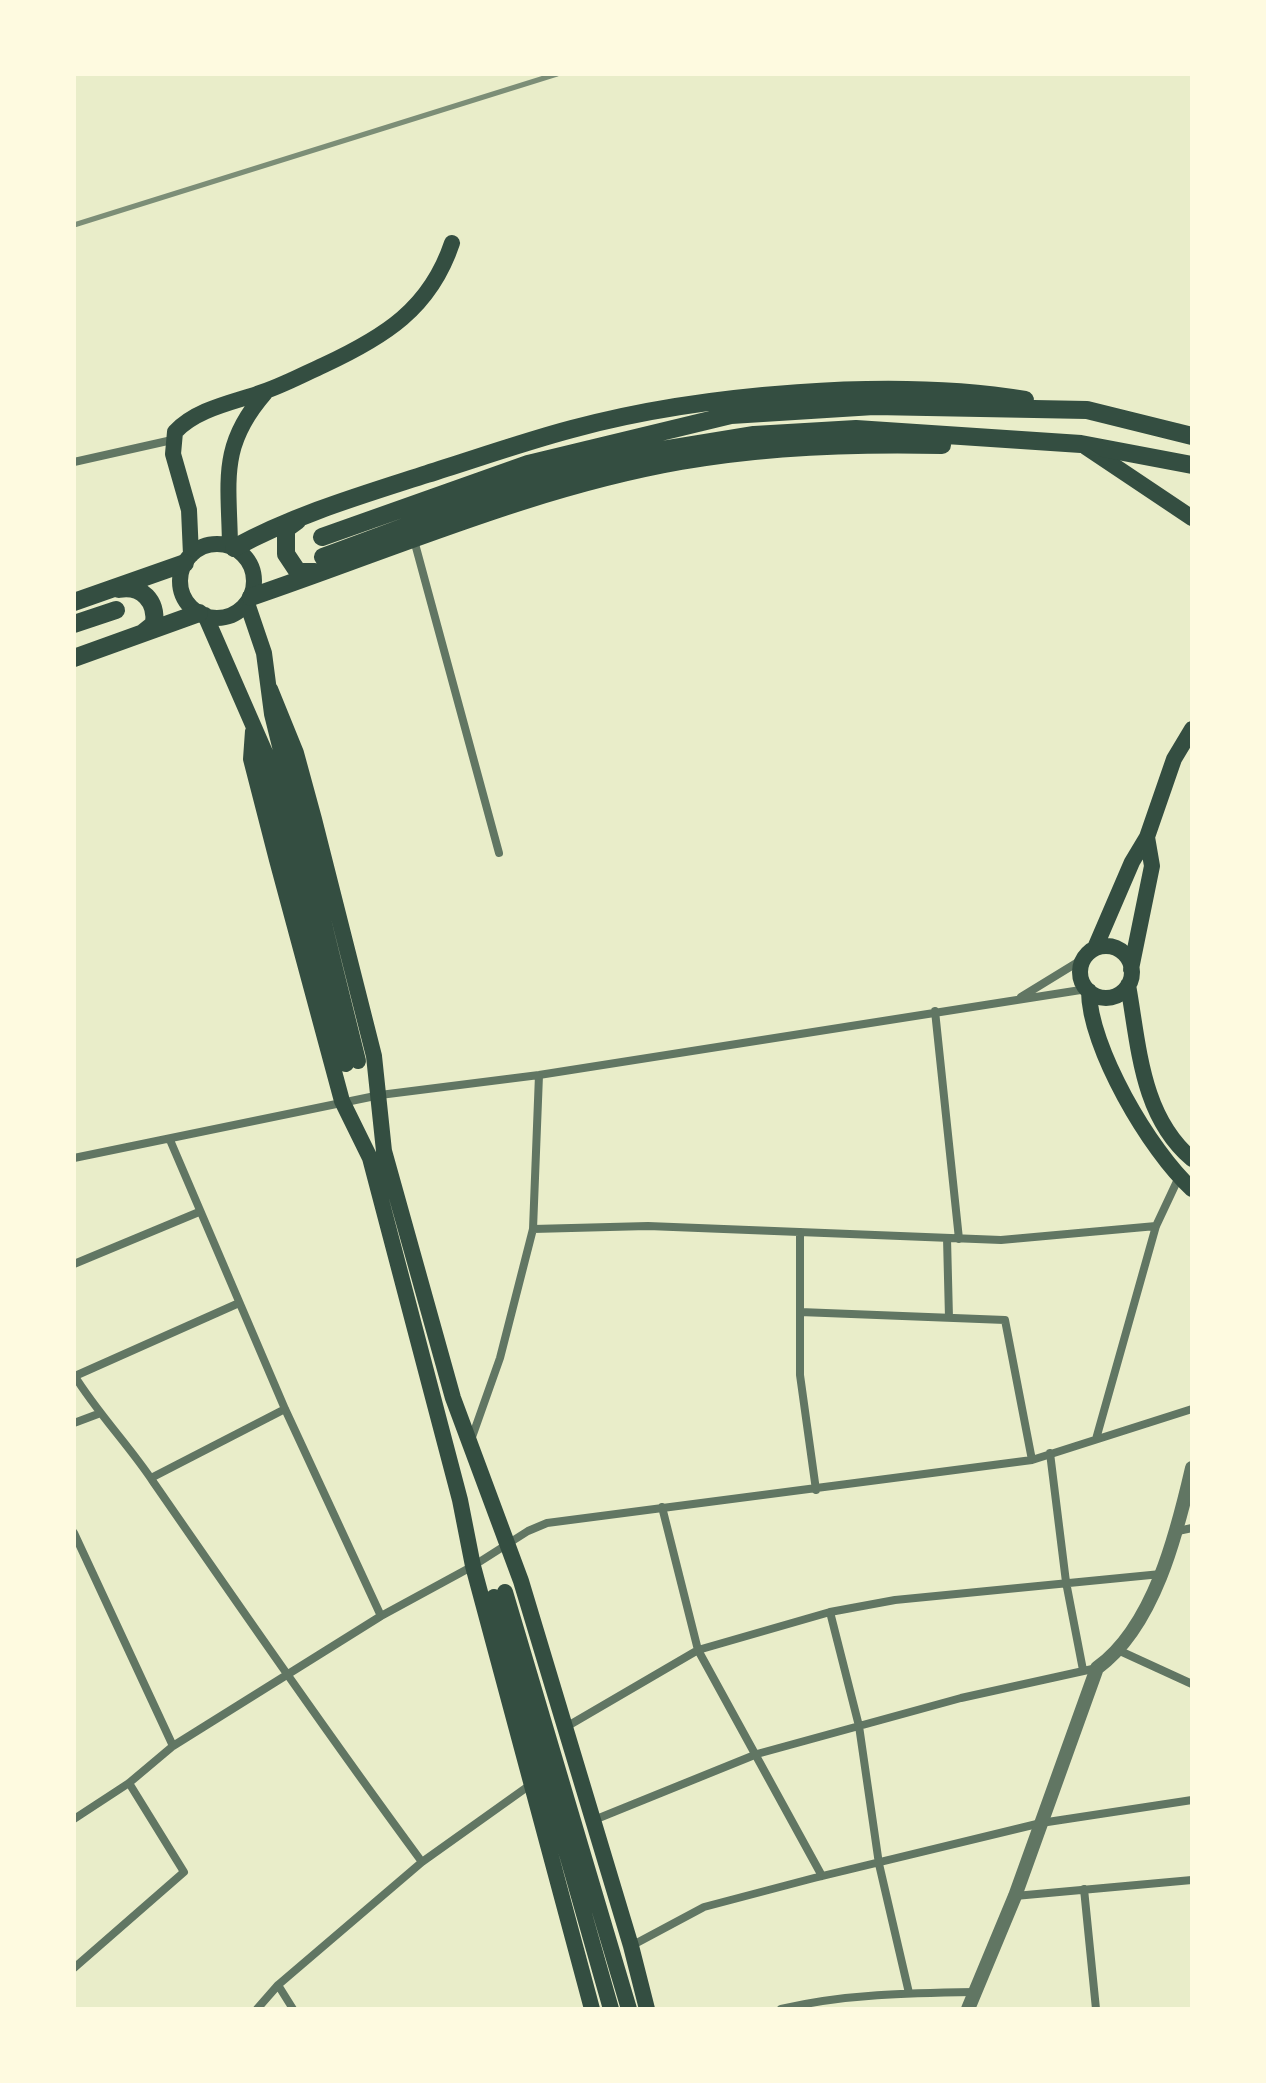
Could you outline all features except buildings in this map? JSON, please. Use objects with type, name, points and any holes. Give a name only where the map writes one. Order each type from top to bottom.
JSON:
[{"type":"main road","points":[[266,391],[243,419],[235,436],[229,484],[232,546],[249,561],[254,573],[249,600],[264,653],[272,714],[352,1062],[267,757],[202,614],[183,596],[180,584],[188,559],[189,510],[172,440],[175,432],[192,418],[266,391],[366,346],[405,320],[437,280],[452,243]]},
{"type":"main road","points":[[74,602],[188,559],[206,545],[232,546],[306,515],[575,428],[717,401],[860,391],[970,393],[1087,410],[1192,436]]},
{"type":"main road","points":[[322,537],[528,464],[731,415],[874,406],[1087,410]]},
{"type":"main road","points":[[74,658],[202,614],[223,618],[234,614],[249,600],[328,563],[521,484],[638,454],[754,435],[856,429],[1081,444],[1192,465]]},
{"type":"main road","points":[[306,515],[286,529],[289,562],[298,572],[612,476],[752,450],[1081,444],[1192,518]]},
{"type":"main road","points":[[110,590],[131,587],[142,591],[151,603],[156,613],[154,624],[141,634]]},
{"type":"main road","points":[[74,624],[116,610]]},
{"type":"main road","points":[[74,645],[122,630]]},
{"type":"main road","points":[[270,689],[296,753],[371,1042],[380,1095],[384,1151],[469,1445],[507,1545],[566,1727],[647,2009]]},
{"type":"main road","points":[[1192,729],[1174,759],[1147,837],[1132,862],[1080,975],[1088,990],[1095,1034],[1151,1143],[1192,1189]]},
{"type":"main road","points":[[253,731],[251,759],[342,1101],[370,1158],[460,1500],[473,1566],[530,1785],[592,2009]]},
{"type":"main road","points":[[1088,990],[1108,997],[1130,977],[1152,866],[1147,837]]},
{"type":"main road","points":[[1089,954],[1119,950],[1130,977],[1151,1102],[1174,1142],[1192,1159]]},
{"type":"main road","points":[[611,2009],[500,1594],[629,2009]]},
{"type":"street","points":[[74,462],[172,440]]},
{"type":"street","points":[[414,539],[499,853]]},
{"type":"street","points":[[1017,999],[1089,954]]},
{"type":"street","points":[[74,1158],[342,1101],[539,1075],[935,1011],[1088,990]]},
{"type":"street","points":[[935,1011],[959,1239]]},
{"type":"street","points":[[469,1445],[500,1358],[533,1229],[539,1075]]},
{"type":"street","points":[[170,1140],[285,1409],[381,1616]]},
{"type":"street","points":[[1096,1439],[1156,1226],[1179,1177]]},
{"type":"street","points":[[74,1264],[199,1212]]},
{"type":"street","points":[[533,1229],[648,1226],[1001,1240],[1156,1226]]},
{"type":"street","points":[[800,1232],[800,1375],[816,1490]]},
{"type":"street","points":[[947,1238],[949,1318]]},
{"type":"street","points":[[239,1303],[74,1376],[98,1414],[151,1478],[285,1676],[422,1862]]},
{"type":"street","points":[[800,1312],[1005,1320],[1032,1460]]},
{"type":"street","points":[[151,1478],[285,1409]]},
{"type":"street","points":[[74,1819],[129,1783],[173,1746],[381,1616],[547,1523],[1032,1460],[1192,1409]]},
{"type":"street","points":[[74,1423],[98,1414]]},
{"type":"street","points":[[968,2009],[1015,1896],[1090,1669],[1066,1582],[1050,1453]]},
{"type":"street","points":[[594,1820],[757,1754],[1090,1669],[1120,1651],[1185,1530],[1192,1468]]},
{"type":"street","points":[[662,1507],[698,1650],[822,1876]]},
{"type":"street","points":[[74,1533],[173,1746]]},
{"type":"street","points":[[566,1727],[698,1650],[830,1612],[895,1600],[1161,1574]]},
{"type":"street","points":[[830,1612],[859,1726],[879,1864],[909,1993]]},
{"type":"street","points":[[1120,1651],[1192,1684]]},
{"type":"street","points":[[74,1968],[184,1872],[129,1783]]},
{"type":"street","points":[[257,2009],[278,1985],[422,1862],[530,1785]]},
{"type":"street","points":[[631,1946],[704,1907],[822,1876],[1041,1823],[1192,1800]]},
{"type":"street","points":[[1015,1896],[1192,1880]]},
{"type":"street","points":[[1084,1889],[1096,2009]]},
{"type":"street","points":[[278,1985],[293,2009]]},
{"type":"street","points":[[781,2009],[809,2002],[909,1993],[975,1992]]},
{"type":"railway","points":[[74,225],[557,74]]}]
